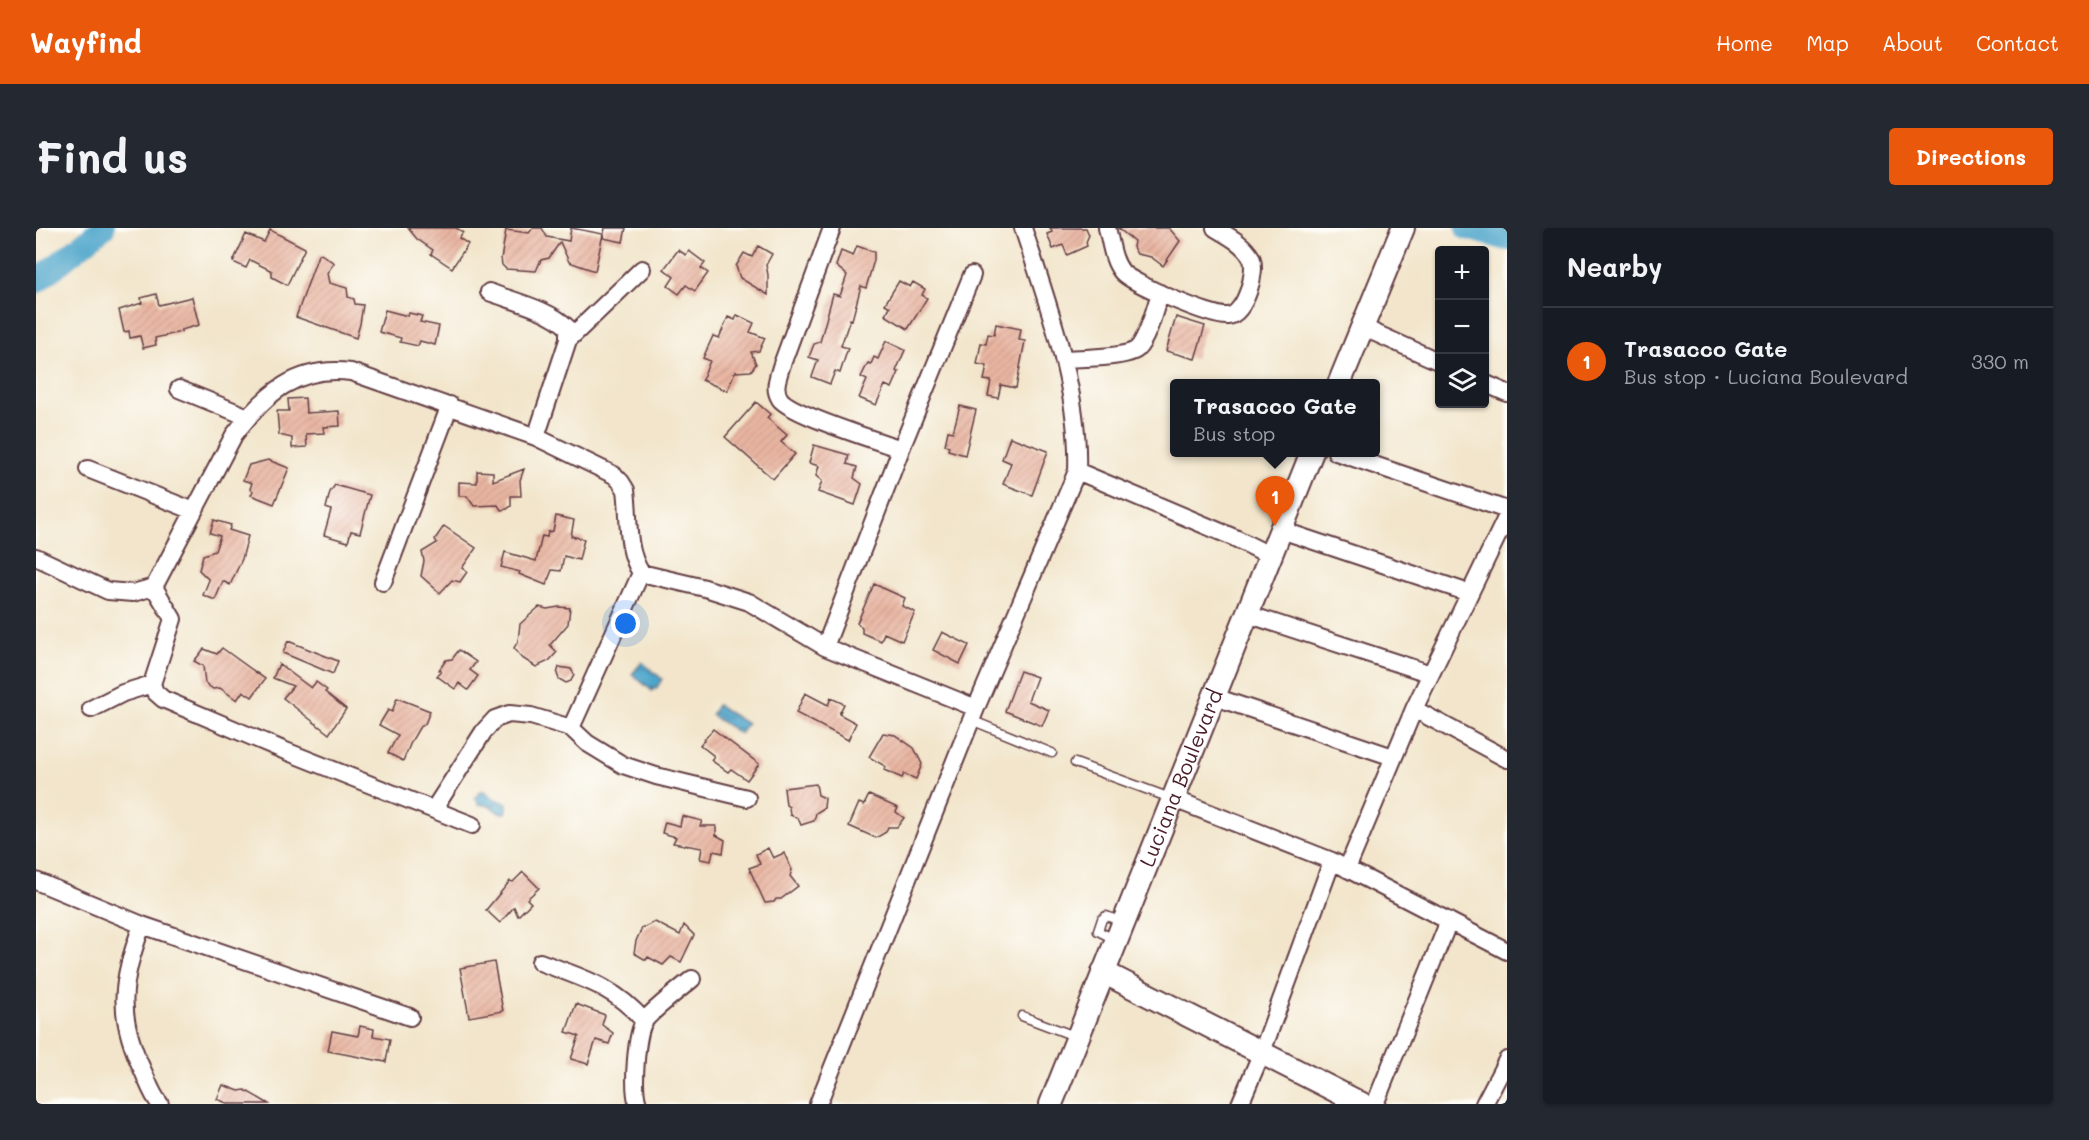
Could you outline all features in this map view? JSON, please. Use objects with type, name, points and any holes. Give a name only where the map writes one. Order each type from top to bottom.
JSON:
[{"type":"street","points":[[832,228],[781,367],[777,391],[781,399],[796,411],[901,448]]},
{"type":"street","points":[[818,1104],[974,714],[1077,471],[1078,441],[1075,410],[1063,359],[1023,228]]},
{"type":"street","points":[[1107,228],[1114,257],[1123,273],[1139,284],[1160,293],[1215,314],[1229,316],[1238,312],[1246,295],[1252,276],[1253,262],[1243,246],[1215,228]]},
{"type":"street","points":[[1341,379],[1403,228]]},
{"type":"street","points":[[568,340],[642,269]]},
{"type":"street","points":[[825,647],[901,448],[972,275]]},
{"type":"street","points":[[489,292],[562,322],[568,328],[568,340],[536,437]]},
{"type":"street","points":[[1063,359],[1125,355],[1137,349],[1145,337],[1160,293]]},
{"type":"street","points":[[1362,327],[1435,360]]},
{"type":"street","points":[[36,557],[108,591],[133,593],[154,587],[234,435],[248,417],[265,398],[290,381],[310,373],[339,370],[365,375],[450,405],[536,437],[600,467],[621,482],[626,490],[631,554],[641,573],[705,588],[749,602],[825,647],[974,714]]},
{"type":"street","points":[[1489,385],[1507,393]]},
{"type":"street","points":[[178,389],[248,417]]},
{"type":"street","points":[[383,582],[450,405]]},
{"type":"street","name":"Luciana Boulevard","points":[[1051,1104],[1310,457]]},
{"type":"street","points":[[1348,457],[1507,510]]},
{"type":"street","points":[[88,469],[194,511]]},
{"type":"street","points":[[1077,471],[1271,555]]},
{"type":"street","points":[[1240,1104],[1339,865],[1393,757],[1414,708],[1507,516]]},
{"type":"street","points":[[1281,530],[1469,593]]},
{"type":"street","points":[[572,728],[641,573]]},
{"type":"street","points":[[154,587],[173,619],[152,684],[155,692],[163,699],[283,750],[472,825]]},
{"type":"street","points":[[1247,615],[1431,674]]},
{"type":"street","points":[[91,709],[123,693],[152,684]]},
{"type":"street","points":[[1215,697],[1393,757]]},
{"type":"street","points":[[1414,708],[1507,759]]},
{"type":"street","points":[[434,809],[484,731],[501,715],[509,714],[531,716],[572,728],[587,743],[614,761],[656,776],[747,798]]},
{"type":"street","points":[[1174,799],[1339,865],[1507,951]]},
{"type":"street","points":[[36,881],[142,925],[410,1017]]},
{"type":"street","points":[[1375,1104],[1449,921]]},
{"type":"street","points":[[142,925],[127,975],[123,998],[124,1016],[133,1050],[156,1103]]},
{"type":"street","points":[[540,962],[587,980],[613,993],[632,1008],[644,1022]]},
{"type":"street","points":[[1103,972],[1362,1104]]},
{"type":"street","points":[[638,1104],[635,1097],[634,1071],[644,1022],[692,979]]},
{"type":"street","points":[[1484,1104],[1507,1060]]},
{"type":"lane","points":[[974,714],[1052,753]]},
{"type":"lane","points":[[1075,763],[1174,799]]},
{"type":"lane","points":[[1022,1016],[1077,1037]]},
{"type":"water","points":[[642,662],[662,679],[652,691],[632,674]]},
{"type":"water","points":[[717,705],[747,724],[740,734],[711,715]]},
{"type":"water","points":[[480,791],[507,803],[505,813],[499,813],[490,806],[479,804],[475,798]]},
{"type":"building","points":[[408,228],[456,228],[463,232],[459,238],[468,244],[452,268],[431,254],[433,250],[417,239]]},
{"type":"building","points":[[533,228],[542,228],[547,237],[569,241],[571,228],[603,234],[595,271],[569,262],[560,242],[549,258],[541,260],[536,271],[506,269],[501,259],[506,230],[529,233]]},
{"type":"building","points":[[605,228],[626,228],[623,242],[603,238]]},
{"type":"building","points":[[1050,228],[1086,228],[1089,235],[1087,246],[1067,255],[1063,245],[1053,249],[1047,234],[1052,232]]},
{"type":"building","points":[[1118,228],[1169,228],[1180,241],[1163,266],[1151,257],[1137,254],[1133,247],[1134,241]]},
{"type":"building","points":[[270,230],[305,248],[287,285],[272,277],[272,271],[250,260],[246,268],[233,262],[246,234],[264,242]]},
{"type":"building","points":[[758,246],[772,254],[766,265],[768,295],[740,278],[736,266],[744,253],[752,257]]},
{"type":"building","points":[[857,246],[874,252],[874,260],[866,288],[861,286],[852,320],[850,319],[841,346],[848,348],[840,373],[835,371],[830,384],[812,377],[818,360],[809,357],[814,344],[820,342],[833,294],[840,296],[847,275],[836,266],[841,251],[853,256]]},
{"type":"building","points":[[678,250],[686,255],[689,251],[705,263],[701,268],[708,273],[695,291],[686,285],[679,294],[668,286],[674,277],[664,269]]},
{"type":"building","points":[[321,254],[334,263],[327,273],[329,283],[347,288],[348,297],[354,299],[355,304],[363,305],[356,338],[296,317],[318,255]]},
{"type":"building","points":[[899,281],[910,287],[913,282],[925,289],[922,295],[927,298],[908,329],[885,315],[890,307],[885,304]]},
{"type":"building","points":[[156,294],[159,305],[192,297],[199,325],[155,338],[156,345],[143,348],[140,336],[130,338],[129,331],[124,332],[119,310],[142,303],[141,298]]},
{"type":"building","points":[[385,310],[408,316],[409,313],[422,316],[420,322],[439,326],[435,345],[420,341],[418,346],[400,342],[401,338],[379,332]]},
{"type":"building","points":[[737,315],[754,323],[750,332],[765,338],[759,351],[751,352],[756,364],[751,371],[735,372],[727,391],[702,380],[710,361],[703,358],[713,336],[719,338],[728,317],[735,320]]},
{"type":"building","points":[[1176,317],[1205,326],[1195,359],[1166,351]]},
{"type":"building","points":[[996,324],[1021,329],[1019,340],[1025,341],[1016,388],[1001,385],[998,398],[988,396],[991,381],[984,380],[987,366],[977,364],[981,343],[986,344],[988,334],[994,335]]},
{"type":"building","points":[[886,341],[905,350],[892,388],[885,385],[876,405],[859,398],[867,380],[861,377],[868,363],[871,364],[874,357],[878,359]]},
{"type":"building","points":[[305,398],[306,413],[339,411],[340,426],[323,427],[324,433],[306,434],[307,447],[292,448],[292,438],[279,435],[277,411],[289,411],[288,399]]},
{"type":"building","points":[[756,402],[770,414],[767,418],[787,435],[781,442],[795,454],[773,479],[725,437]]},
{"type":"building","points":[[960,406],[976,410],[965,455],[948,450],[949,446],[945,445],[948,431],[953,432]]},
{"type":"building","points":[[1010,437],[1048,451],[1032,495],[1003,484],[1011,463],[1002,459]]},
{"type":"building","points":[[814,445],[849,455],[847,464],[857,467],[854,478],[862,484],[855,505],[818,492],[822,481],[816,476],[819,466],[809,463]]},
{"type":"building","points":[[268,460],[289,468],[274,504],[251,495],[252,483],[243,480],[249,465]]},
{"type":"building","points":[[524,469],[520,480],[521,496],[511,496],[511,506],[507,509],[501,510],[498,505],[474,506],[467,496],[459,496],[459,482],[477,483],[477,471],[493,472],[493,481]]},
{"type":"building","points":[[335,485],[370,495],[360,533],[351,531],[348,542],[324,535],[331,510],[326,508],[330,492]]},
{"type":"building","points":[[556,516],[574,520],[571,536],[584,539],[579,560],[564,556],[561,571],[552,570],[546,585],[519,574],[520,572],[501,567],[505,552],[536,561],[542,536],[547,537],[548,532],[553,531]]},
{"type":"building","points":[[214,520],[231,525],[229,530],[248,536],[242,559],[230,585],[223,581],[215,600],[203,595],[209,580],[199,570],[203,555],[215,551],[220,536],[210,533]]},
{"type":"building","points":[[444,526],[476,548],[462,568],[467,572],[460,582],[452,580],[440,593],[421,576],[424,561],[422,552],[437,543],[435,539]]},
{"type":"building","points":[[874,584],[905,598],[902,606],[915,612],[902,641],[884,633],[881,641],[862,633],[862,627],[857,623]]},
{"type":"building","points":[[539,607],[570,608],[568,624],[550,645],[557,652],[549,661],[536,667],[522,658],[514,648],[518,641],[520,624]]},
{"type":"building","points":[[942,632],[969,645],[960,664],[933,650]]},
{"type":"building","points":[[288,641],[338,661],[333,674],[283,653]]},
{"type":"building","points":[[222,648],[265,679],[252,697],[243,691],[237,700],[220,688],[213,689],[205,683],[203,666],[194,661],[204,649],[217,654]]},
{"type":"building","points":[[459,650],[476,662],[470,670],[478,676],[468,690],[459,683],[455,689],[437,676],[446,660],[452,659]]},
{"type":"building","points":[[279,664],[311,688],[316,682],[346,709],[329,734],[283,698],[293,686],[273,678]]},
{"type":"building","points":[[559,667],[571,669],[574,674],[571,681],[566,683],[559,679],[557,674]]},
{"type":"building","points":[[1020,671],[1037,677],[1028,701],[1049,710],[1042,726],[1005,711]]},
{"type":"building","points":[[805,693],[828,705],[831,698],[844,704],[839,714],[856,723],[848,740],[796,713]]},
{"type":"building","points":[[397,698],[430,711],[425,724],[419,728],[412,740],[403,761],[388,753],[398,735],[379,725],[388,710],[392,712]]},
{"type":"building","points":[[713,729],[759,764],[747,780],[731,769],[728,772],[711,760],[714,756],[700,745]]},
{"type":"building","points":[[883,733],[895,735],[914,748],[922,764],[916,779],[904,774],[902,778],[884,770],[885,766],[869,757]]},
{"type":"building","points":[[816,784],[818,795],[825,798],[824,808],[816,813],[814,821],[801,825],[798,818],[790,815],[784,788]]},
{"type":"building","points":[[869,795],[898,808],[896,812],[904,818],[897,827],[888,827],[886,832],[876,838],[849,826],[859,803],[864,805]]},
{"type":"building","points":[[682,816],[702,821],[700,826],[716,826],[716,835],[725,840],[723,853],[713,851],[711,861],[700,859],[702,848],[673,843],[676,837],[662,833],[665,822],[680,826]]},
{"type":"building","points":[[768,848],[773,858],[784,853],[792,870],[790,876],[798,886],[781,899],[765,903],[749,868],[760,864],[756,854]]},
{"type":"building","points":[[523,872],[539,888],[527,899],[531,903],[518,916],[514,907],[500,923],[486,910],[510,881],[513,882]]},
{"type":"building","points":[[655,922],[680,935],[684,925],[694,935],[681,962],[671,957],[663,965],[648,957],[646,960],[634,953],[642,928]]},
{"type":"building","points":[[494,962],[503,1011],[469,1017],[460,968]]},
{"type":"building","points":[[576,1004],[605,1015],[602,1025],[613,1033],[609,1044],[596,1040],[588,1064],[571,1059],[579,1036],[566,1032]]},
{"type":"building","points":[[360,1026],[374,1029],[373,1036],[390,1039],[386,1062],[328,1051],[332,1031],[358,1036]]},
{"type":"building","points":[[223,1085],[239,1091],[245,1090],[269,1104],[229,1104],[217,1099]]},
{"type":"waterway","points":[[36,282],[103,228]]},
{"type":"waterway","points":[[1467,228],[1507,239]]},
{"type":"place","name":"Trasacco Gate","points":[[1275,526]]}]
